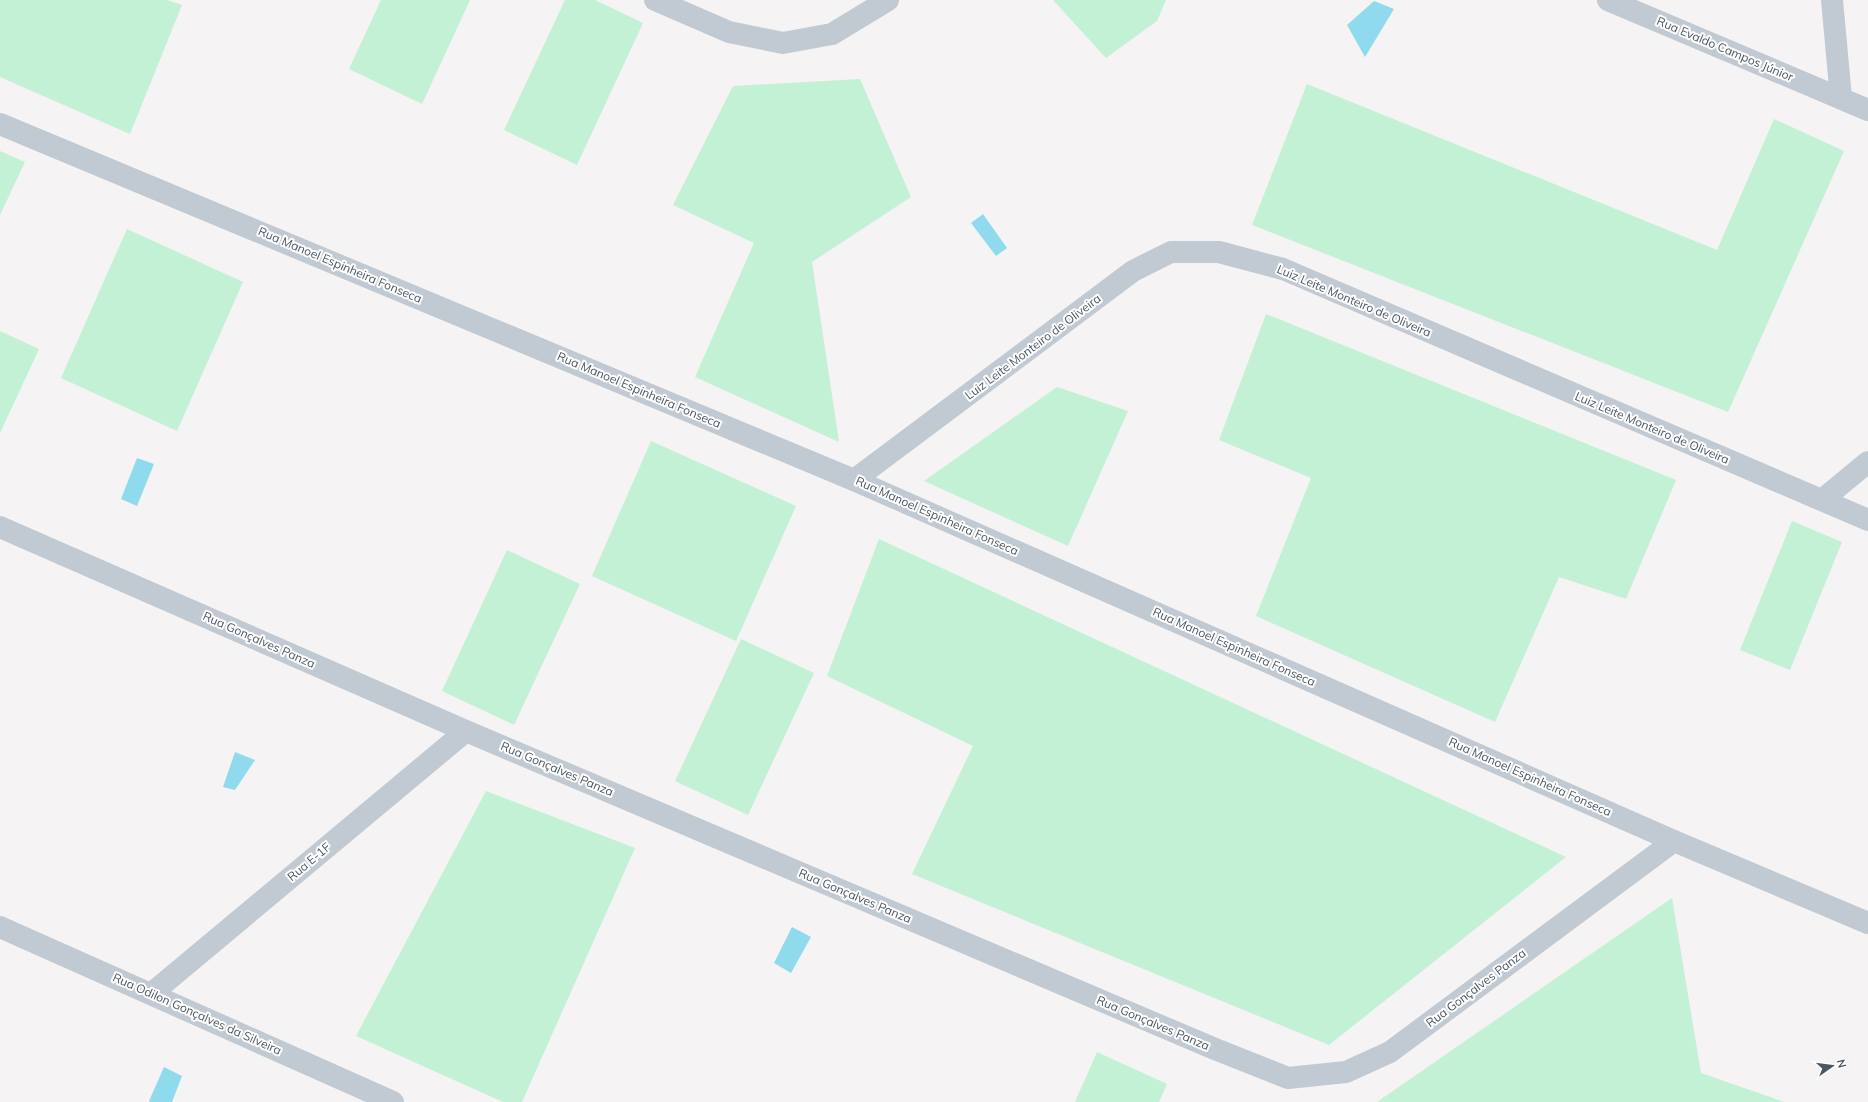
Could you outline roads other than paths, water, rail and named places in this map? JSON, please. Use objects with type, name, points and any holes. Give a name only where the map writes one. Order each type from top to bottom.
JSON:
[{"type":"street","points":[[655,0],[729,32],[783,43],[832,34],[888,0]]},
{"type":"street","name":"Rua Evaldo Campos Júnior","points":[[1608,0],[1868,110]]},
{"type":"street","points":[[1832,0],[1841,98]]},
{"type":"street","name":"Rua Manoel Espinheira Fonseca","points":[[0,124],[854,480],[1674,840],[1868,923]]},
{"type":"street","name":"Luiz Leite Monteiro de Oliveira","points":[[854,480],[1134,271],[1171,252],[1219,252],[1283,269],[1868,520]]},
{"type":"street","points":[[1822,500],[1868,462]]},
{"type":"street","name":"Rua Gonçalves Panza","points":[[0,528],[466,731],[1215,1049],[1288,1078],[1346,1072],[1390,1052],[1674,840]]},
{"type":"street","name":"Rua E-1F","points":[[151,994],[466,731]]},
{"type":"street","name":"Rua Odilon Gonçalves da Silveira","points":[[0,927],[393,1102]]},
{"type":"water","points":[[1374,1],[1394,9],[1365,57],[1347,25]]},
{"type":"water","points":[[983,214],[1007,248],[996,256],[971,223]]},
{"type":"water","points":[[137,458],[154,464],[137,506],[121,499]]},
{"type":"water","points":[[235,752],[255,760],[235,790],[223,787]]},
{"type":"water","points":[[792,927],[811,937],[791,973],[774,963]]},
{"type":"water","points":[[164,1067],[182,1076],[172,1102],[151,1102],[149,1101]]}]
